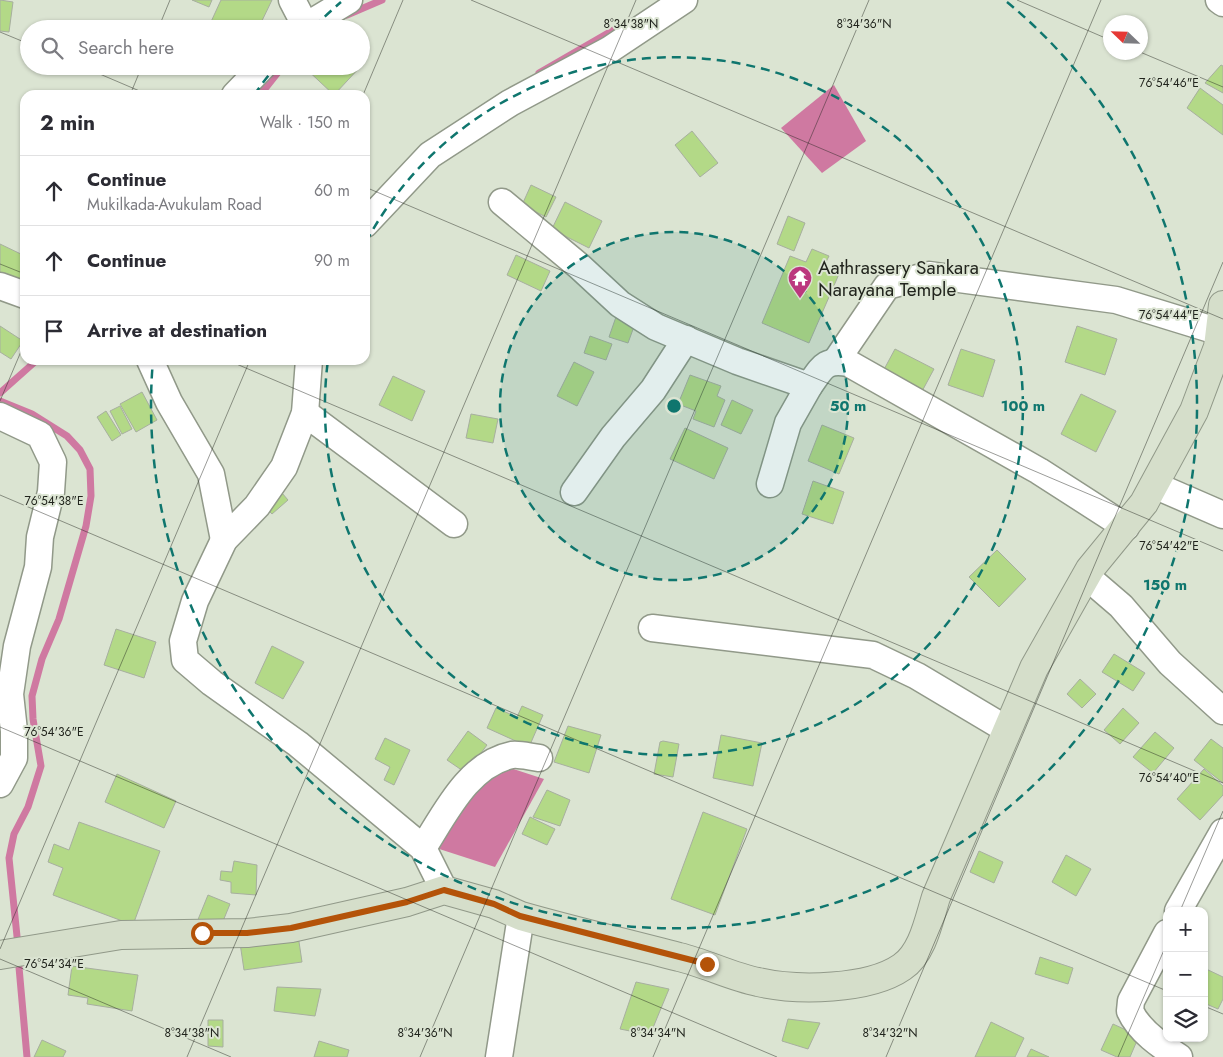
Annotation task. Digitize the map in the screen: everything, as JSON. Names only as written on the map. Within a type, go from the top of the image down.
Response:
[{"type":"main road","points":[[3,954],[121,936],[247,933],[291,928],[407,902],[444,890],[494,904],[520,916],[707,964],[757,982],[822,987],[868,982],[887,976],[904,966],[915,954],[927,927],[936,896],[1006,729],[1034,668],[1086,576],[1144,503],[1194,411],[1218,347],[1223,305]]},
{"type":"street","points":[[292,0],[300,20]]},
{"type":"street","points":[[315,20],[349,0]]},
{"type":"street","points":[[370,219],[430,155],[510,104],[609,50],[684,0]]},
{"type":"street","points":[[1219,0],[1223,2]]},
{"type":"street","points":[[240,90],[255,75]]},
{"type":"street","points":[[502,202],[579,266],[620,304],[656,327],[737,361],[809,386]]},
{"type":"street","points":[[836,361],[886,286],[929,275],[1116,300],[1220,332]]},
{"type":"street","points":[[0,286],[20,292]]},
{"type":"street","points":[[574,492],[613,436],[653,390],[686,339]]},
{"type":"street","points":[[770,484],[788,423],[809,386],[824,364],[836,361],[848,362],[1039,471],[1126,527]]},
{"type":"street","points":[[152,365],[168,402],[212,474],[224,540]]},
{"type":"street","points":[[309,365],[305,413],[284,467],[257,506],[224,540],[195,601],[183,641],[185,660],[212,683],[298,744],[423,848],[444,890]]},
{"type":"street","points":[[305,413],[454,524]]},
{"type":"street","points":[[0,416],[25,426],[40,435],[53,462],[51,492],[40,537],[38,567],[17,646],[10,694],[14,731],[14,758],[0,784]]},
{"type":"street","points":[[1154,485],[1223,515]]},
{"type":"street","points":[[1086,576],[1121,606],[1170,662],[1223,711]]},
{"type":"street","points":[[652,628],[872,655],[917,676],[1006,729]]},
{"type":"street","points":[[423,848],[475,774],[496,760],[514,755],[538,758]]},
{"type":"street","points":[[1180,907],[1223,832]]},
{"type":"street","points":[[498,1057],[520,916]]},
{"type":"street","points":[[1163,940],[1131,1001],[1130,1010],[1144,1030],[1164,1048],[1179,1057]]},
{"type":"shaded area","points":[[834,85],[866,141],[822,173],[781,128]]},
{"type":"shaded area","points":[[507,767],[544,779],[495,867],[430,846],[490,777]]},
{"type":"building","points":[[0,0],[13,2],[9,32],[0,31]]},
{"type":"building","points":[[192,0],[212,0],[209,7]]},
{"type":"building","points":[[221,0],[272,0],[262,20],[212,20]]},
{"type":"building","points":[[1221,65],[1223,66],[1223,93],[1205,83]]},
{"type":"building","points":[[313,75],[353,75],[339,90],[329,90]]},
{"type":"building","points":[[1200,88],[1223,105],[1223,135],[1187,108]]},
{"type":"building","points":[[692,131],[718,163],[700,177],[675,145]]},
{"type":"building","points":[[531,185],[556,197],[546,217],[522,205]]},
{"type":"building","points":[[565,202],[602,221],[589,248],[563,235],[559,242],[548,237]]},
{"type":"building","points":[[788,216],[805,223],[794,251],[777,244]]},
{"type":"building","points":[[0,244],[20,254],[20,287],[0,278]]},
{"type":"building","name":"Aathrassery Sankara Narayana Temple","points":[[812,249],[829,256],[823,268],[839,274],[809,343],[762,323],[790,256],[806,262]]},
{"type":"building","points":[[516,255],[550,271],[541,291],[507,275]]},
{"type":"building","points":[[617,314],[636,321],[628,343],[609,337]]},
{"type":"building","points":[[0,326],[20,339],[20,346],[11,359],[0,352]]},
{"type":"building","points":[[1077,326],[1117,339],[1105,375],[1065,362]]},
{"type":"building","points":[[590,336],[612,344],[606,360],[584,353]]},
{"type":"building","points":[[895,349],[934,369],[920,395],[881,375]]},
{"type":"building","points":[[961,349],[995,360],[983,397],[948,385]]},
{"type":"building","points":[[574,362],[594,372],[577,406],[557,396]]},
{"type":"building","points":[[690,375],[721,386],[717,396],[725,400],[714,427],[693,419],[696,411],[678,404]]},
{"type":"building","points":[[393,376],[425,391],[412,421],[379,405]]},
{"type":"building","points":[[142,392],[157,420],[136,432],[120,404]]},
{"type":"building","points":[[1081,394],[1116,411],[1096,452],[1061,434]]},
{"type":"building","points":[[732,400],[753,410],[741,434],[721,425]]},
{"type":"building","points":[[120,406],[132,429],[122,434],[110,411]]},
{"type":"building","points":[[106,411],[121,435],[112,441],[97,417]]},
{"type":"building","points":[[471,414],[498,419],[493,443],[466,438]]},
{"type":"building","points":[[822,425],[854,438],[839,474],[808,461]]},
{"type":"building","points":[[685,428],[728,448],[714,479],[670,459]]},
{"type":"building","points":[[813,481],[844,492],[833,524],[802,514]]},
{"type":"building","points":[[282,493],[288,500],[272,514],[266,508]]},
{"type":"building","points":[[997,550],[1026,579],[999,607],[969,577]]},
{"type":"building","points":[[116,629],[156,642],[144,678],[104,665]]},
{"type":"building","points":[[272,646],[304,662],[283,699],[255,683]]},
{"type":"building","points":[[1114,654],[1145,673],[1133,691],[1102,672]]},
{"type":"building","points":[[1080,679],[1096,694],[1082,708],[1067,694]]},
{"type":"building","points":[[522,706],[543,715],[529,747],[487,728],[496,708],[517,717]]},
{"type":"building","points":[[1123,708],[1139,723],[1120,744],[1104,730]]},
{"type":"building","points":[[568,726],[601,735],[589,773],[554,762]]},
{"type":"building","points":[[468,731],[487,745],[466,773],[447,760]]},
{"type":"building","points":[[1155,732],[1174,748],[1153,773],[1133,757]]},
{"type":"building","points":[[721,735],[762,743],[753,786],[713,778]]},
{"type":"building","points":[[385,738],[410,750],[394,785],[384,780],[390,767],[375,759]]},
{"type":"building","points":[[1211,739],[1223,748],[1223,783],[1194,760]]},
{"type":"building","points":[[660,742],[679,744],[673,777],[654,774]]},
{"type":"building","points":[[1204,769],[1223,786],[1223,795],[1200,820],[1177,799]]},
{"type":"building","points":[[117,774],[176,801],[164,828],[105,802]]},
{"type":"building","points":[[547,790],[570,800],[560,826],[533,817]]},
{"type":"building","points":[[703,812],[747,829],[715,915],[671,899]]},
{"type":"building","points":[[530,817],[555,829],[547,845],[522,834]]},
{"type":"building","points":[[79,822],[160,851],[133,925],[53,895],[63,868],[48,862],[54,844],[69,850]]},
{"type":"building","points":[[979,851],[1003,862],[994,883],[970,872]]},
{"type":"building","points":[[1066,855],[1091,869],[1076,896],[1052,882]]},
{"type":"building","points":[[234,861],[257,865],[256,895],[231,893],[231,882],[220,880],[221,871],[232,872]]},
{"type":"building","points":[[208,895],[230,904],[219,931],[197,922]]},
{"type":"building","points":[[298,935],[302,962],[244,970],[240,943]]},
{"type":"building","points":[[1040,957],[1073,968],[1068,984],[1035,974]]},
{"type":"building","points":[[72,966],[138,975],[132,1011],[87,1004],[88,998],[68,995]]},
{"type":"building","points":[[1208,970],[1223,977],[1223,999],[1218,1009],[1208,1005]]},
{"type":"building","points":[[636,982],[669,989],[650,1035],[620,1029]]},
{"type":"building","points":[[277,987],[321,989],[315,1016],[274,1011]]},
{"type":"building","points":[[788,1019],[820,1023],[808,1049],[782,1041]]},
{"type":"building","points":[[208,1020],[223,1020],[223,1047],[208,1046]]},
{"type":"building","points":[[991,1022],[1024,1038],[1015,1057],[975,1057]]},
{"type":"building","points":[[1113,1024],[1139,1036],[1130,1057],[1117,1057],[1101,1050]]},
{"type":"building","points":[[42,1040],[66,1051],[63,1057],[34,1057]]},
{"type":"building","points":[[319,1041],[349,1050],[347,1057],[314,1057]]},
{"type":"building","points":[[1031,1049],[1049,1057],[1027,1057]]},
{"type":"waterway","points":[[347,15],[382,0]]},
{"type":"waterway","points":[[539,73],[629,21]]},
{"type":"waterway","points":[[264,90],[276,75]]},
{"type":"waterway","points":[[0,393],[31,365]]},
{"type":"waterway","points":[[0,401],[32,414],[67,436],[80,450],[90,469],[91,496],[86,526],[59,619],[42,659],[32,696],[33,719],[41,766],[28,807],[14,834],[9,858],[18,946]]},
{"type":"waterway","points":[[18,956],[27,1057]]},
{"type":"place","name":"Aathrassery Sankara Narayana Temple","points":[[800,299]]},
{"type":"route","points":[[202,933],[247,933],[291,928],[407,902],[444,890],[494,904],[520,916],[569,930],[707,964]]}]
